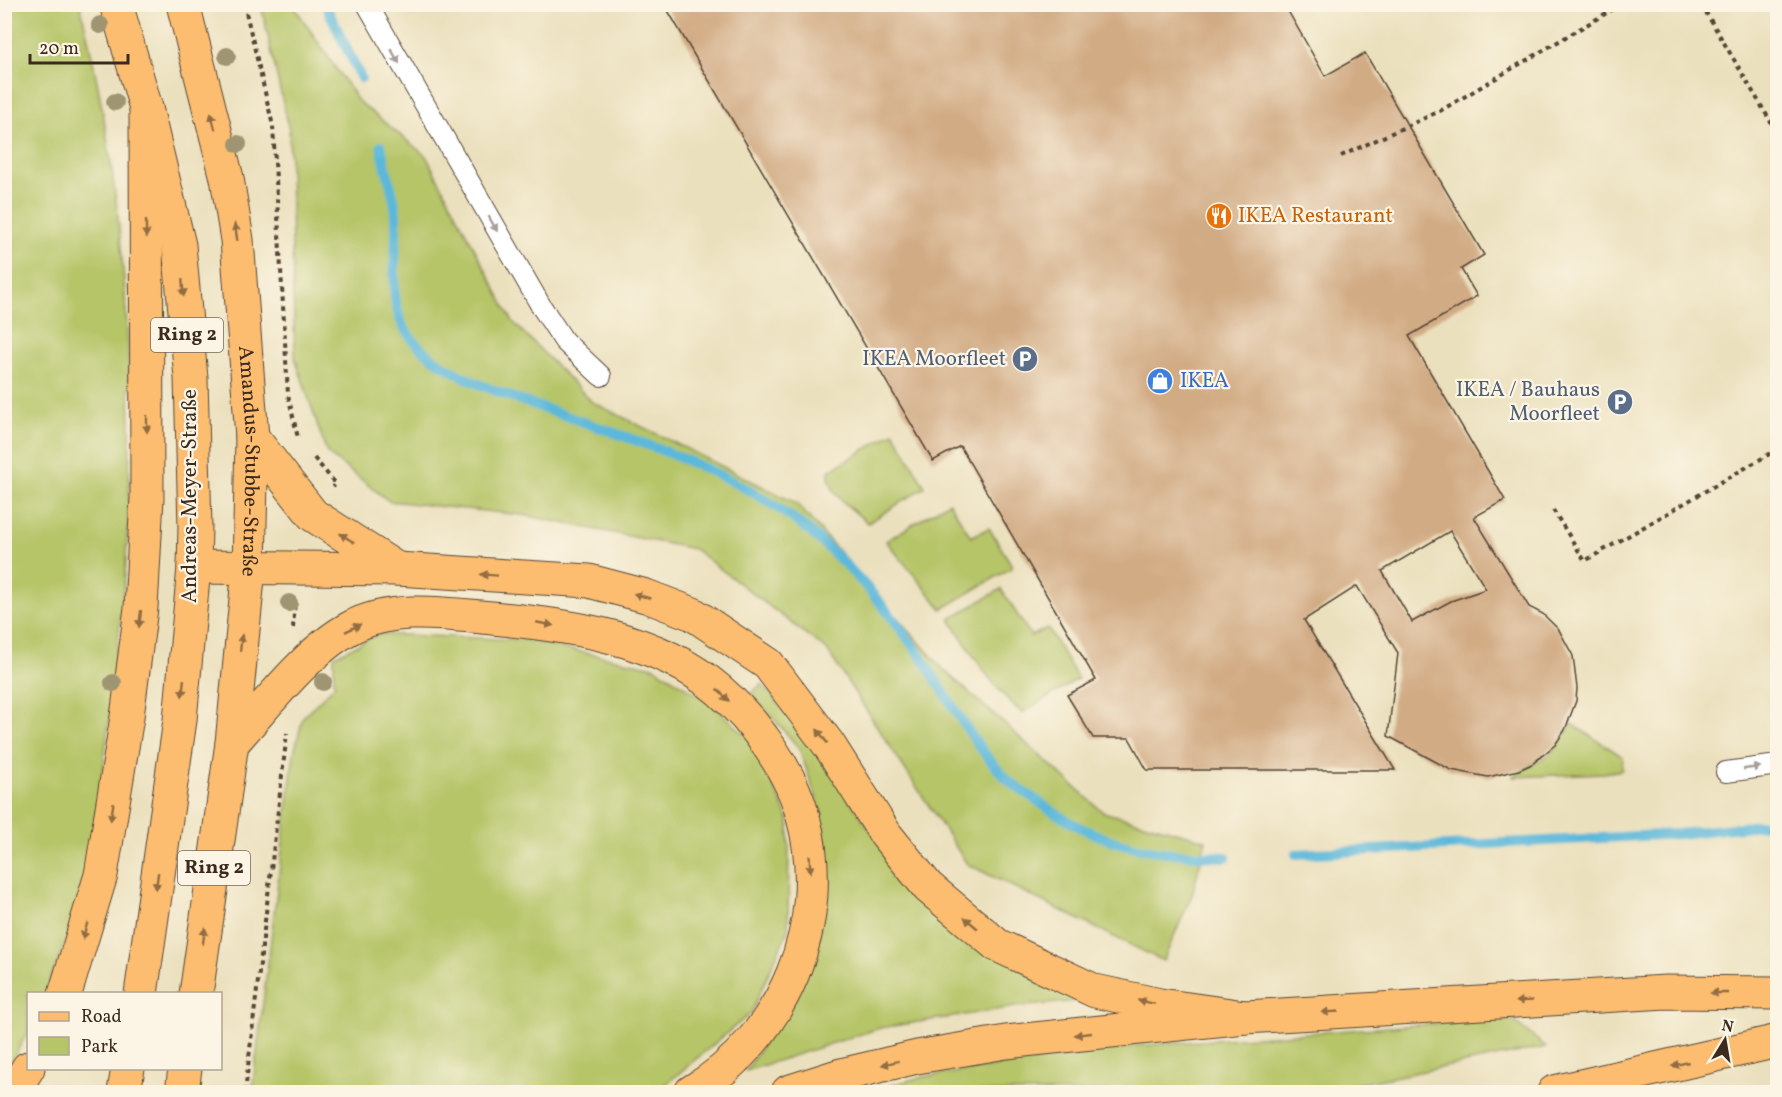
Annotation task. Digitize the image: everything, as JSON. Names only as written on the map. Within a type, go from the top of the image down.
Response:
[{"type":"main road","name":"Andreas-Meyer-Straße","points":[[116,4],[146,108],[179,245],[191,378],[194,567],[180,720],[141,992]]},
{"type":"main road","name":"Amandus-Stubbe-Straße","points":[[183,4],[227,178],[237,240],[252,437],[249,568],[232,742],[196,992]]},
{"type":"main road","points":[[65,992],[101,875],[127,717],[141,608],[147,498],[146,108]]},
{"type":"main road","points":[[252,437],[313,515],[397,569]]},
{"type":"main road","points":[[194,567],[397,569],[589,581],[646,596],[693,614],[768,664],[829,745],[886,835],[928,887],[997,945],[1095,991],[1160,1005],[1245,1017]]},
{"type":"main road","points":[[232,742],[306,662],[350,628],[387,615],[432,613],[533,622],[620,638],[676,662],[719,690],[760,735],[785,775],[803,816],[809,854],[811,899],[803,948],[783,998],[751,1044],[706,1083],[691,1092]]},
{"type":"main road","points":[[788,1092],[841,1075],[917,1057],[995,1044],[1245,1017],[1666,992],[1778,993]]},
{"type":"main road","points":[[1554,1092],[1778,1041]]},
{"type":"main road","points":[[13,1092],[27,1070]]},
{"type":"main road","points":[[124,1092],[128,1070]]},
{"type":"main road","points":[[182,1092],[185,1070]]},
{"type":"lane","points":[[366,4],[541,306],[564,341],[601,376]]},
{"type":"lane","points":[[1726,772],[1778,765]]},
{"type":"path","points":[[1341,156],[1440,111],[1622,4]]},
{"type":"path","points":[[1701,4],[1778,134]]},
{"type":"path","points":[[1553,510],[1585,561],[1778,449]]},
{"type":"green space","points":[[5,5],[80,5],[108,142],[124,280],[130,420],[126,560],[104,758],[83,883],[65,943],[45,992],[27,992],[27,1034],[5,1072]]},
{"type":"green space","points":[[261,5],[293,5],[358,101],[426,156],[513,322],[592,402],[796,503],[943,669],[1103,812],[1206,840],[1192,895],[1163,961],[967,864],[827,650],[694,549],[523,515],[389,501],[327,453],[295,358],[289,130]]},
{"type":"green space","points":[[894,432],[925,487],[868,523],[836,494],[829,471]]},
{"type":"green space","points":[[949,502],[971,537],[989,528],[1013,567],[942,609],[886,541]]},
{"type":"green space","points":[[1001,589],[1031,636],[1048,628],[1078,679],[1022,713],[992,681],[950,619]]},
{"type":"green space","points":[[379,634],[525,640],[654,667],[711,703],[753,742],[789,820],[788,930],[751,1013],[660,1089],[653,1092],[252,1092],[294,753],[303,717],[334,686],[334,656]]},
{"type":"green space","points":[[762,684],[816,749],[876,839],[1079,1001],[1015,1007],[880,1028],[746,1071],[767,1037],[819,932],[828,871],[822,815],[799,748],[751,693]]},
{"type":"green space","points":[[1572,724],[1623,757],[1622,770],[1604,773],[1512,777],[1547,756],[1557,747]]},
{"type":"green space","points":[[1510,1018],[1546,1047],[1317,1092],[868,1092],[917,1078],[1134,1046]]},
{"type":"building","name":"IKEA Moorfleet","points":[[664,4],[1284,4],[1325,76],[1365,53],[1484,255],[1461,269],[1477,296],[1409,336],[1505,500],[1474,517],[1529,607],[1543,614],[1559,630],[1573,656],[1577,688],[1576,701],[1565,730],[1555,745],[1532,764],[1519,770],[1488,777],[1451,770],[1388,736],[1398,653],[1357,586],[1304,620],[1395,770],[1147,770],[1129,738],[1093,738],[1067,695],[1096,680],[960,446],[933,461]],"holes":[[[1450,531],[1486,589],[1451,601],[1412,622],[1382,571]]]},
{"type":"waterway","points":[[325,4],[361,78]]},
{"type":"waterway","points":[[381,146],[395,205],[394,289],[396,306],[408,334],[423,350],[441,364],[484,386],[675,455],[725,477],[772,504],[814,535],[870,591],[919,654],[959,717],[992,763],[1013,784],[1062,817],[1105,838],[1150,850],[1226,857]]},
{"type":"waterway","points":[[1296,854],[1678,834],[1778,823]]},
{"type":"place","name":"IKEA Restaurant","points":[[1219,216]]},
{"type":"place","name":"IKEA Moorfleet","points":[[1025,359]]},
{"type":"place","name":"IKEA","points":[[1160,381]]},
{"type":"place","name":"IKEA / Bauhaus Moorfleet","points":[[1620,402]]}]
